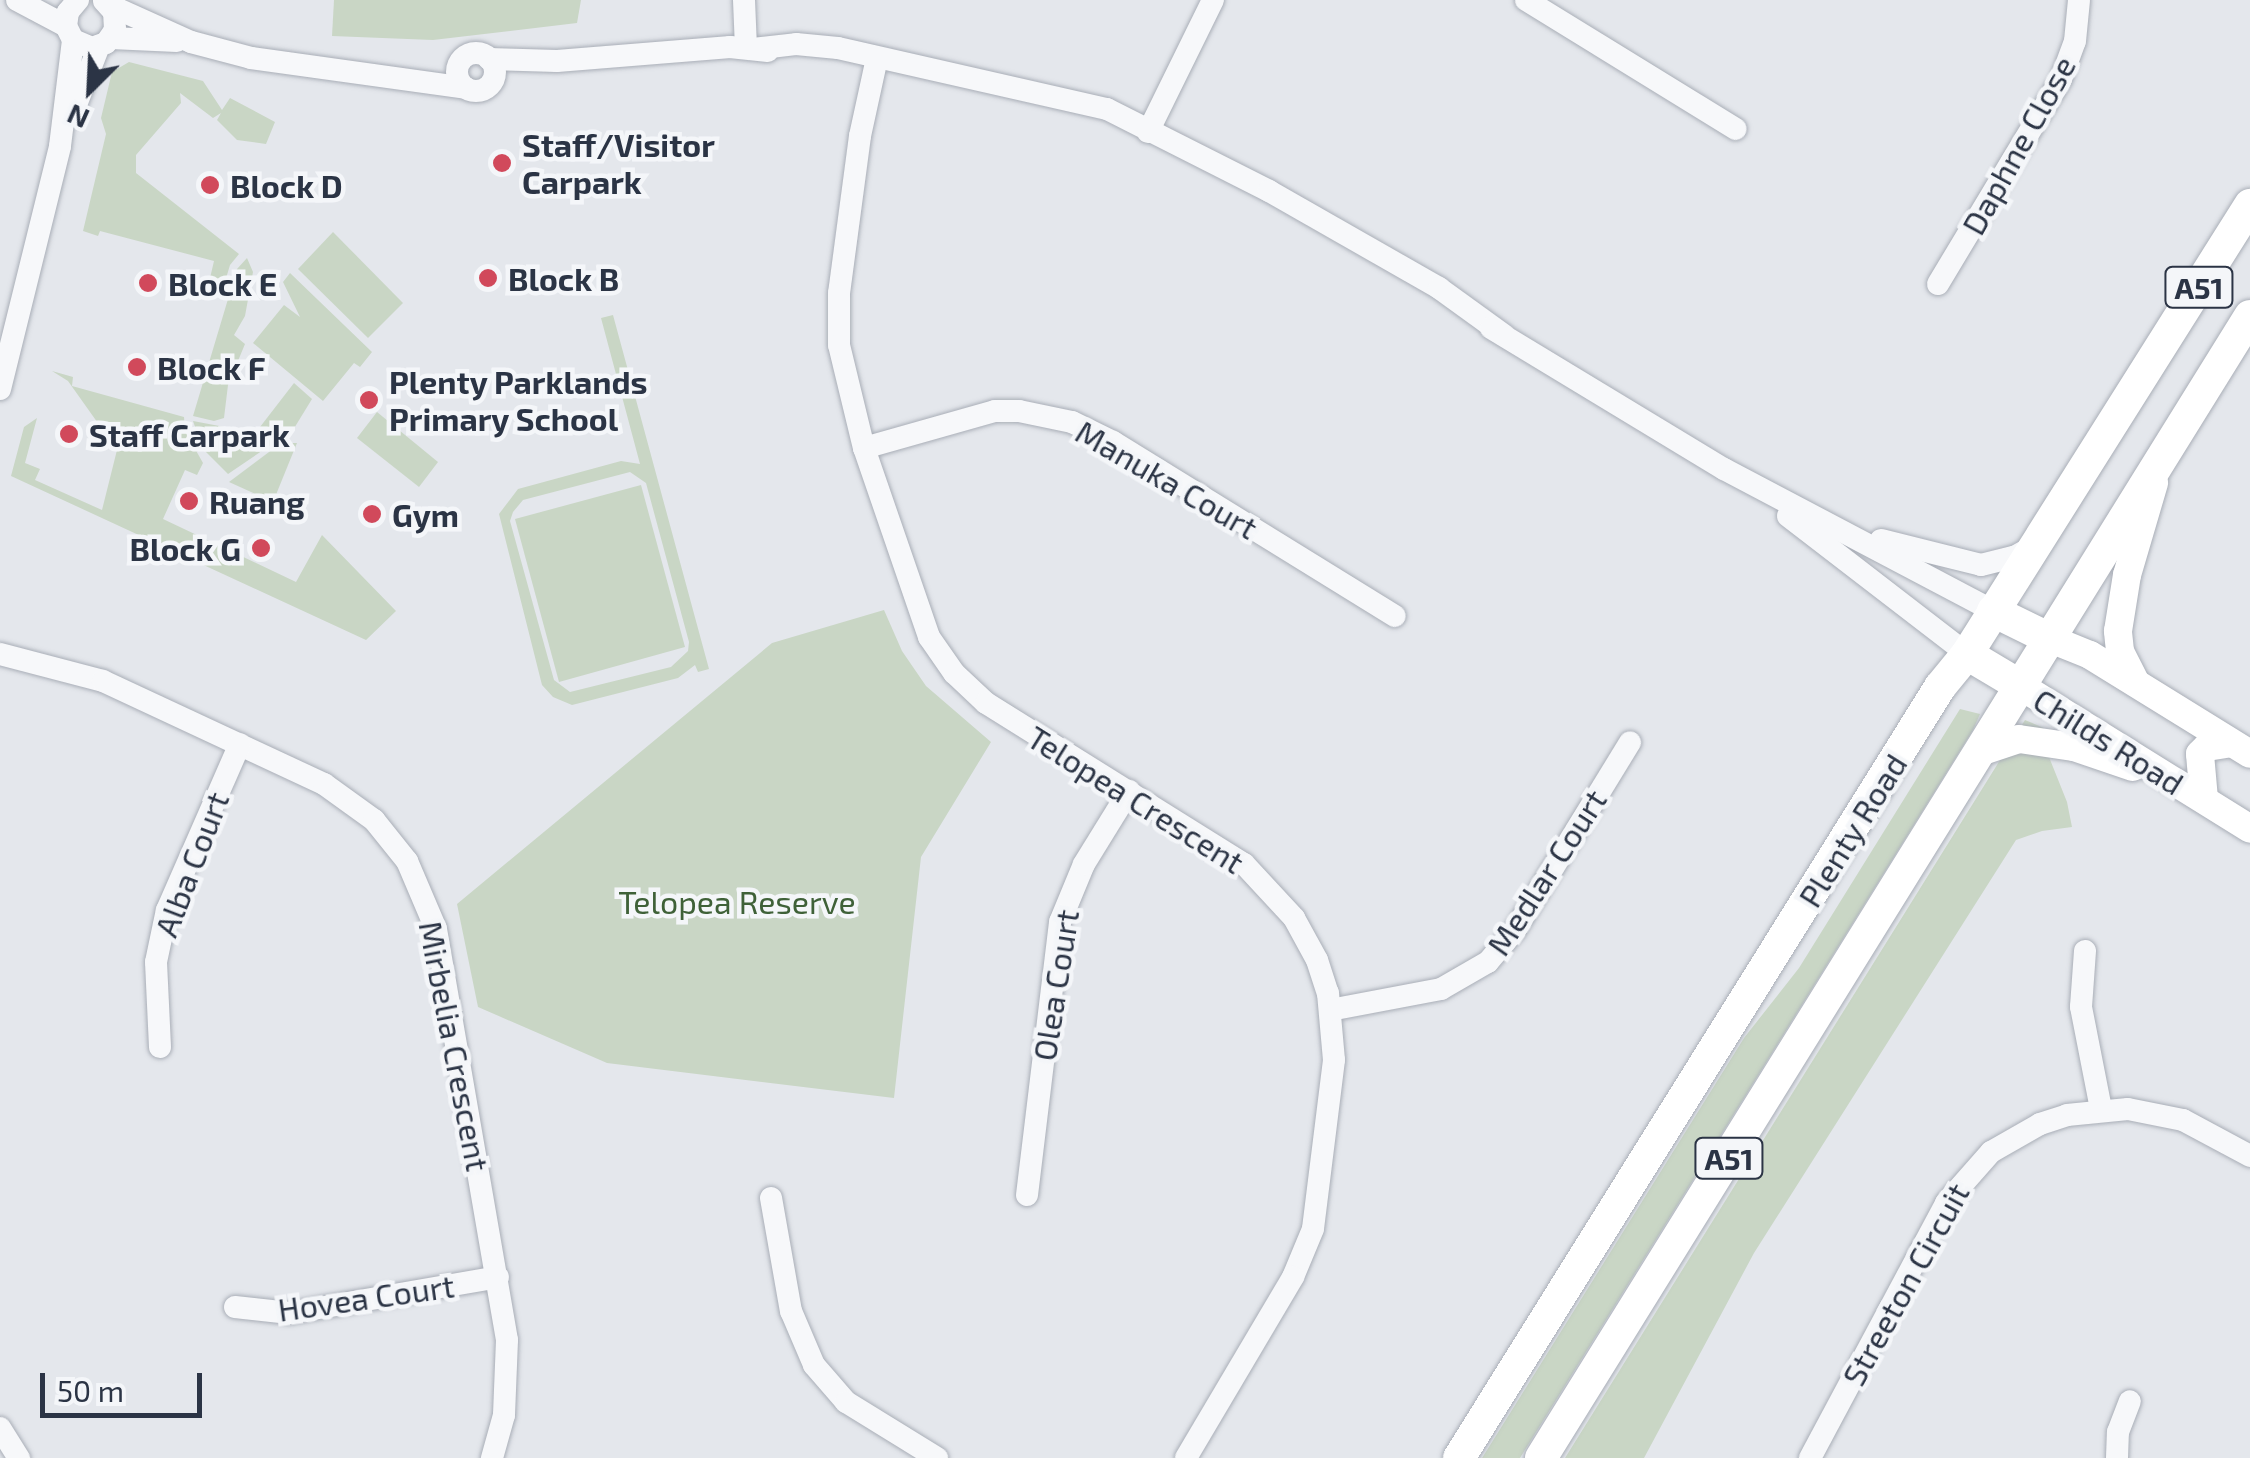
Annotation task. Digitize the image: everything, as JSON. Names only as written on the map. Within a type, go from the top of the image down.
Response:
[{"type":"highway","name":"Plenty Road","points":[[1460,1458],[1940,687],[1967,654],[2250,205]]},
{"type":"highway","name":"A51","points":[[1541,1458],[2250,316]]},
{"type":"highway","name":"Childs Road","points":[[1993,612],[2048,638]]},
{"type":"highway","name":"Childs Road","points":[[1967,654],[2019,686]]},
{"type":"main road","points":[[2136,683],[2120,652],[2118,631],[2127,575],[2162,453]]},
{"type":"main road","name":"Childs Road","points":[[2048,638],[2090,654],[2240,748]]},
{"type":"main road","name":"Childs Road","points":[[2019,686],[2250,829]]},
{"type":"main road","points":[[1980,752],[2000,742],[2042,742],[2074,748],[2172,780]]},
{"type":"main road","points":[[2204,800],[2200,754],[2208,747],[2240,748]]},
{"type":"street","points":[[17,0],[68,14],[85,47],[105,42],[190,42]]},
{"type":"street","points":[[734,0],[743,48]]},
{"type":"street","points":[[743,48],[744,0]]},
{"type":"street","points":[[1150,133],[1213,0]]},
{"type":"street","points":[[1526,0],[1736,129]]},
{"type":"street","name":"Daphne Close","points":[[1938,284],[2061,79],[2075,41],[2079,0]]},
{"type":"street","points":[[106,2],[190,42],[305,68],[478,87],[556,61]]},
{"type":"street","points":[[0,389],[10,309],[60,146],[116,21],[106,2]]},
{"type":"street","points":[[60,146],[68,14]]},
{"type":"street","points":[[407,77],[475,54],[489,59],[556,61],[743,48],[829,60],[867,57],[1042,94],[1103,122],[1150,133],[1270,191],[1439,288],[1504,335],[1724,468],[1993,612]]},
{"type":"street","name":"Telopea Crescent","points":[[867,57],[837,320],[842,369],[909,588],[940,655],[986,703],[1221,848],[1271,890],[1312,949],[1325,980],[1330,1010],[1332,1092],[1317,1207],[1307,1246],[1186,1458]]},
{"type":"street","points":[[478,87],[495,70],[489,59]]},
{"type":"street","points":[[462,60],[457,72],[478,87]]},
{"type":"street","name":"Manuka Court","points":[[864,448],[994,412],[1019,410],[1072,422],[1112,442],[1394,616]]},
{"type":"street","points":[[1724,468],[1967,654]]},
{"type":"street","points":[[1848,532],[1981,565],[2014,557],[2034,546]]},
{"type":"street","name":"Mirbelia Crescent","points":[[0,654],[88,675],[324,784],[359,807],[390,838],[419,883],[442,960],[498,1277],[508,1366],[504,1415],[492,1458]]},
{"type":"street","name":"Medlar Court","points":[[1330,1010],[1441,989],[1488,962],[1515,930],[1630,742]]},
{"type":"street","name":"Alba Court","points":[[160,1047],[156,962],[167,910],[240,744]]},
{"type":"street","name":"Olea Court","points":[[1027,1195],[1060,922],[1084,864],[1129,791]]},
{"type":"street","points":[[2085,951],[2082,1007],[2101,1109]]},
{"type":"street","name":"Streeton Circuit","points":[[1810,1458],[1958,1184],[2016,1135],[2067,1115],[2101,1109],[2152,1111],[2183,1120],[2250,1156]]},
{"type":"street","points":[[771,1198],[791,1312],[814,1365],[846,1402],[936,1458]]},
{"type":"street","name":"Hovea Court","points":[[235,1307],[290,1312],[498,1277]]},
{"type":"street","points":[[2116,1458],[2118,1432],[2130,1401]]},
{"type":"street","points":[[0,1428],[19,1458]]},
{"type":"street","points":[[0,1449],[9,1458]]},
{"type":"green space","points":[[334,0],[581,0],[577,23],[433,40],[332,36]]},
{"type":"green space","points":[[129,62],[203,81],[222,110],[230,98],[275,122],[266,144],[237,140],[217,120],[221,113],[213,118],[180,93],[181,103],[136,155],[136,173],[239,254],[230,265],[221,295],[207,291],[214,261],[100,231],[98,236],[83,231],[106,134],[101,118],[112,72]]},
{"type":"green space","points":[[333,232],[403,303],[368,338],[298,269]]},
{"type":"green space","points":[[247,258],[253,272],[245,316],[234,335],[245,344],[228,385],[224,418],[214,421],[193,416],[237,269]]},
{"type":"green space","points":[[290,273],[372,352],[360,367],[354,363],[323,401],[253,343],[284,305],[300,317],[283,282]]},
{"type":"green space","points":[[613,315],[709,669],[698,672],[695,665],[678,678],[572,705],[553,697],[542,685],[499,514],[518,489],[621,461],[640,464],[601,318]],"holes":[[[630,472],[646,483],[689,642],[688,651],[671,667],[570,692],[554,680],[510,521],[513,512],[523,500]]]},
{"type":"green space","points":[[52,371],[73,377],[72,386],[184,417],[185,431],[203,463],[197,475],[185,470],[163,519],[296,582],[322,535],[396,611],[366,640],[11,476],[24,427],[37,418],[25,463],[40,469],[35,480],[102,510],[117,450],[68,381]]},
{"type":"green space","points":[[294,383],[312,399],[293,430],[285,435],[263,430],[260,427]]},
{"type":"green space","points":[[377,412],[438,462],[419,487],[357,438]]},
{"type":"green space","points":[[193,421],[235,429],[246,440],[263,435],[275,442],[228,474],[203,449]]},
{"type":"green space","points":[[281,443],[297,443],[273,502],[229,482]]},
{"type":"green space","points":[[641,485],[685,647],[559,682],[515,519]]},
{"type":"green space","name":"Telopea Reserve","points":[[884,610],[902,651],[926,686],[991,742],[921,857],[894,1098],[607,1063],[478,1007],[457,904],[772,643]]},
{"type":"green space","points":[[1960,709],[1980,714],[1973,730],[1520,1458],[1482,1458],[1744,1038],[1799,968]]},
{"type":"green space","points":[[2025,720],[2044,728],[2043,742],[2067,802],[2072,827],[2016,840],[1754,1253],[1644,1458],[1565,1458]]},
{"type":"place","name":"Staff/Visitor Carpark","points":[[502,163]]},
{"type":"place","name":"Block D","points":[[210,185]]},
{"type":"place","name":"Block B","points":[[488,278]]},
{"type":"place","name":"Block E","points":[[148,283]]},
{"type":"place","name":"Block F","points":[[137,367]]},
{"type":"place","name":"Plenty Parklands Primary School","points":[[369,400]]},
{"type":"place","name":"Staff Carpark","points":[[69,434]]},
{"type":"place","name":"Ruang","points":[[189,501]]},
{"type":"place","name":"Gym","points":[[372,514]]},
{"type":"place","name":"Block G","points":[[261,548]]}]
